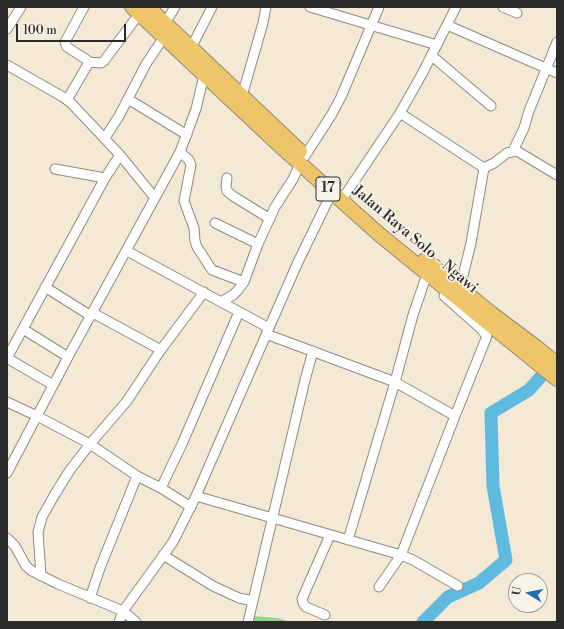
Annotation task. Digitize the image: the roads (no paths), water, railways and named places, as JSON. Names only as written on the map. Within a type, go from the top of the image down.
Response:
[{"type":"highway","name":"Jalan Raya Solo - Ngawi","points":[[139,9],[165,23],[242,96],[302,160]]},
{"type":"highway","name":"Jalan Raya Solo - Ngawi","points":[[139,9],[164,37],[204,75],[339,192],[492,314],[538,356],[557,379]]},
{"type":"highway","name":"Jalan Raya Solo - Ngawi","points":[[339,192],[380,235],[426,276],[538,356],[557,364]]},
{"type":"street","points":[[7,29],[21,7]]},
{"type":"street","points":[[84,7],[65,42],[67,47],[88,62],[101,63],[104,61],[139,9]]},
{"type":"street","points":[[165,23],[175,7]]},
{"type":"street","points":[[191,48],[212,7]]},
{"type":"street","points":[[242,96],[263,23],[266,7]]},
{"type":"street","points":[[310,7],[437,45]]},
{"type":"street","points":[[221,302],[238,290],[244,282],[258,244],[275,207],[341,97],[359,56],[370,25],[379,7]]},
{"type":"street","points":[[119,622],[124,611],[178,533],[191,507],[301,256],[339,192],[400,113],[432,56],[456,7]]},
{"type":"street","points":[[503,7],[517,13]]},
{"type":"street","points":[[447,25],[557,73]]},
{"type":"street","points":[[105,138],[119,116],[143,69],[164,37]]},
{"type":"street","points":[[513,151],[524,128],[529,111],[557,42]]},
{"type":"street","points":[[432,56],[491,106]]},
{"type":"street","points":[[66,100],[88,62]]},
{"type":"street","points":[[7,65],[66,100],[105,138],[155,198]]},
{"type":"street","points":[[7,473],[68,357],[180,152],[196,109],[204,75]]},
{"type":"street","points":[[128,98],[187,135]]},
{"type":"street","points":[[400,113],[484,168]]},
{"type":"street","points":[[484,168],[494,164],[507,153],[513,151],[522,153],[557,175]]},
{"type":"street","points":[[180,152],[189,160],[191,165],[184,200],[194,228],[197,247],[212,270],[244,282]]},
{"type":"street","points":[[53,385],[7,358],[105,178],[120,155]]},
{"type":"street","points":[[460,288],[472,236],[484,168]]},
{"type":"street","points":[[54,169],[105,178]]},
{"type":"street","points":[[227,178],[227,191],[270,219]]},
{"type":"street","points":[[215,223],[258,244]]},
{"type":"street","points":[[127,251],[204,292],[268,331],[313,351],[395,382],[455,416]]},
{"type":"street","points":[[348,540],[395,382],[413,315],[426,276],[487,335],[400,555],[379,587]]},
{"type":"street","points":[[46,287],[92,314],[161,350]]},
{"type":"street","points":[[41,576],[38,532],[42,517],[70,470],[90,444],[128,402],[161,350],[204,292]]},
{"type":"street","points":[[161,488],[182,444],[239,312]]},
{"type":"street","points":[[23,329],[68,357]]},
{"type":"street","points":[[248,622],[313,351]]},
{"type":"street","points":[[7,402],[90,444],[137,476],[161,488],[191,507]]},
{"type":"street","points":[[90,598],[100,568],[137,476]]},
{"type":"street","points":[[196,496],[400,555],[427,568],[458,586]]},
{"type":"street","points":[[325,615],[306,607],[302,599],[330,535]]},
{"type":"street","points":[[7,538],[15,546],[26,566],[41,576],[90,598],[124,611],[136,622]]},
{"type":"street","points":[[164,555],[213,586],[239,598],[253,600]]},
{"type":"waterway","points":[[423,622],[448,597],[479,583],[506,560],[493,486],[491,413],[529,390],[553,363]]}]
